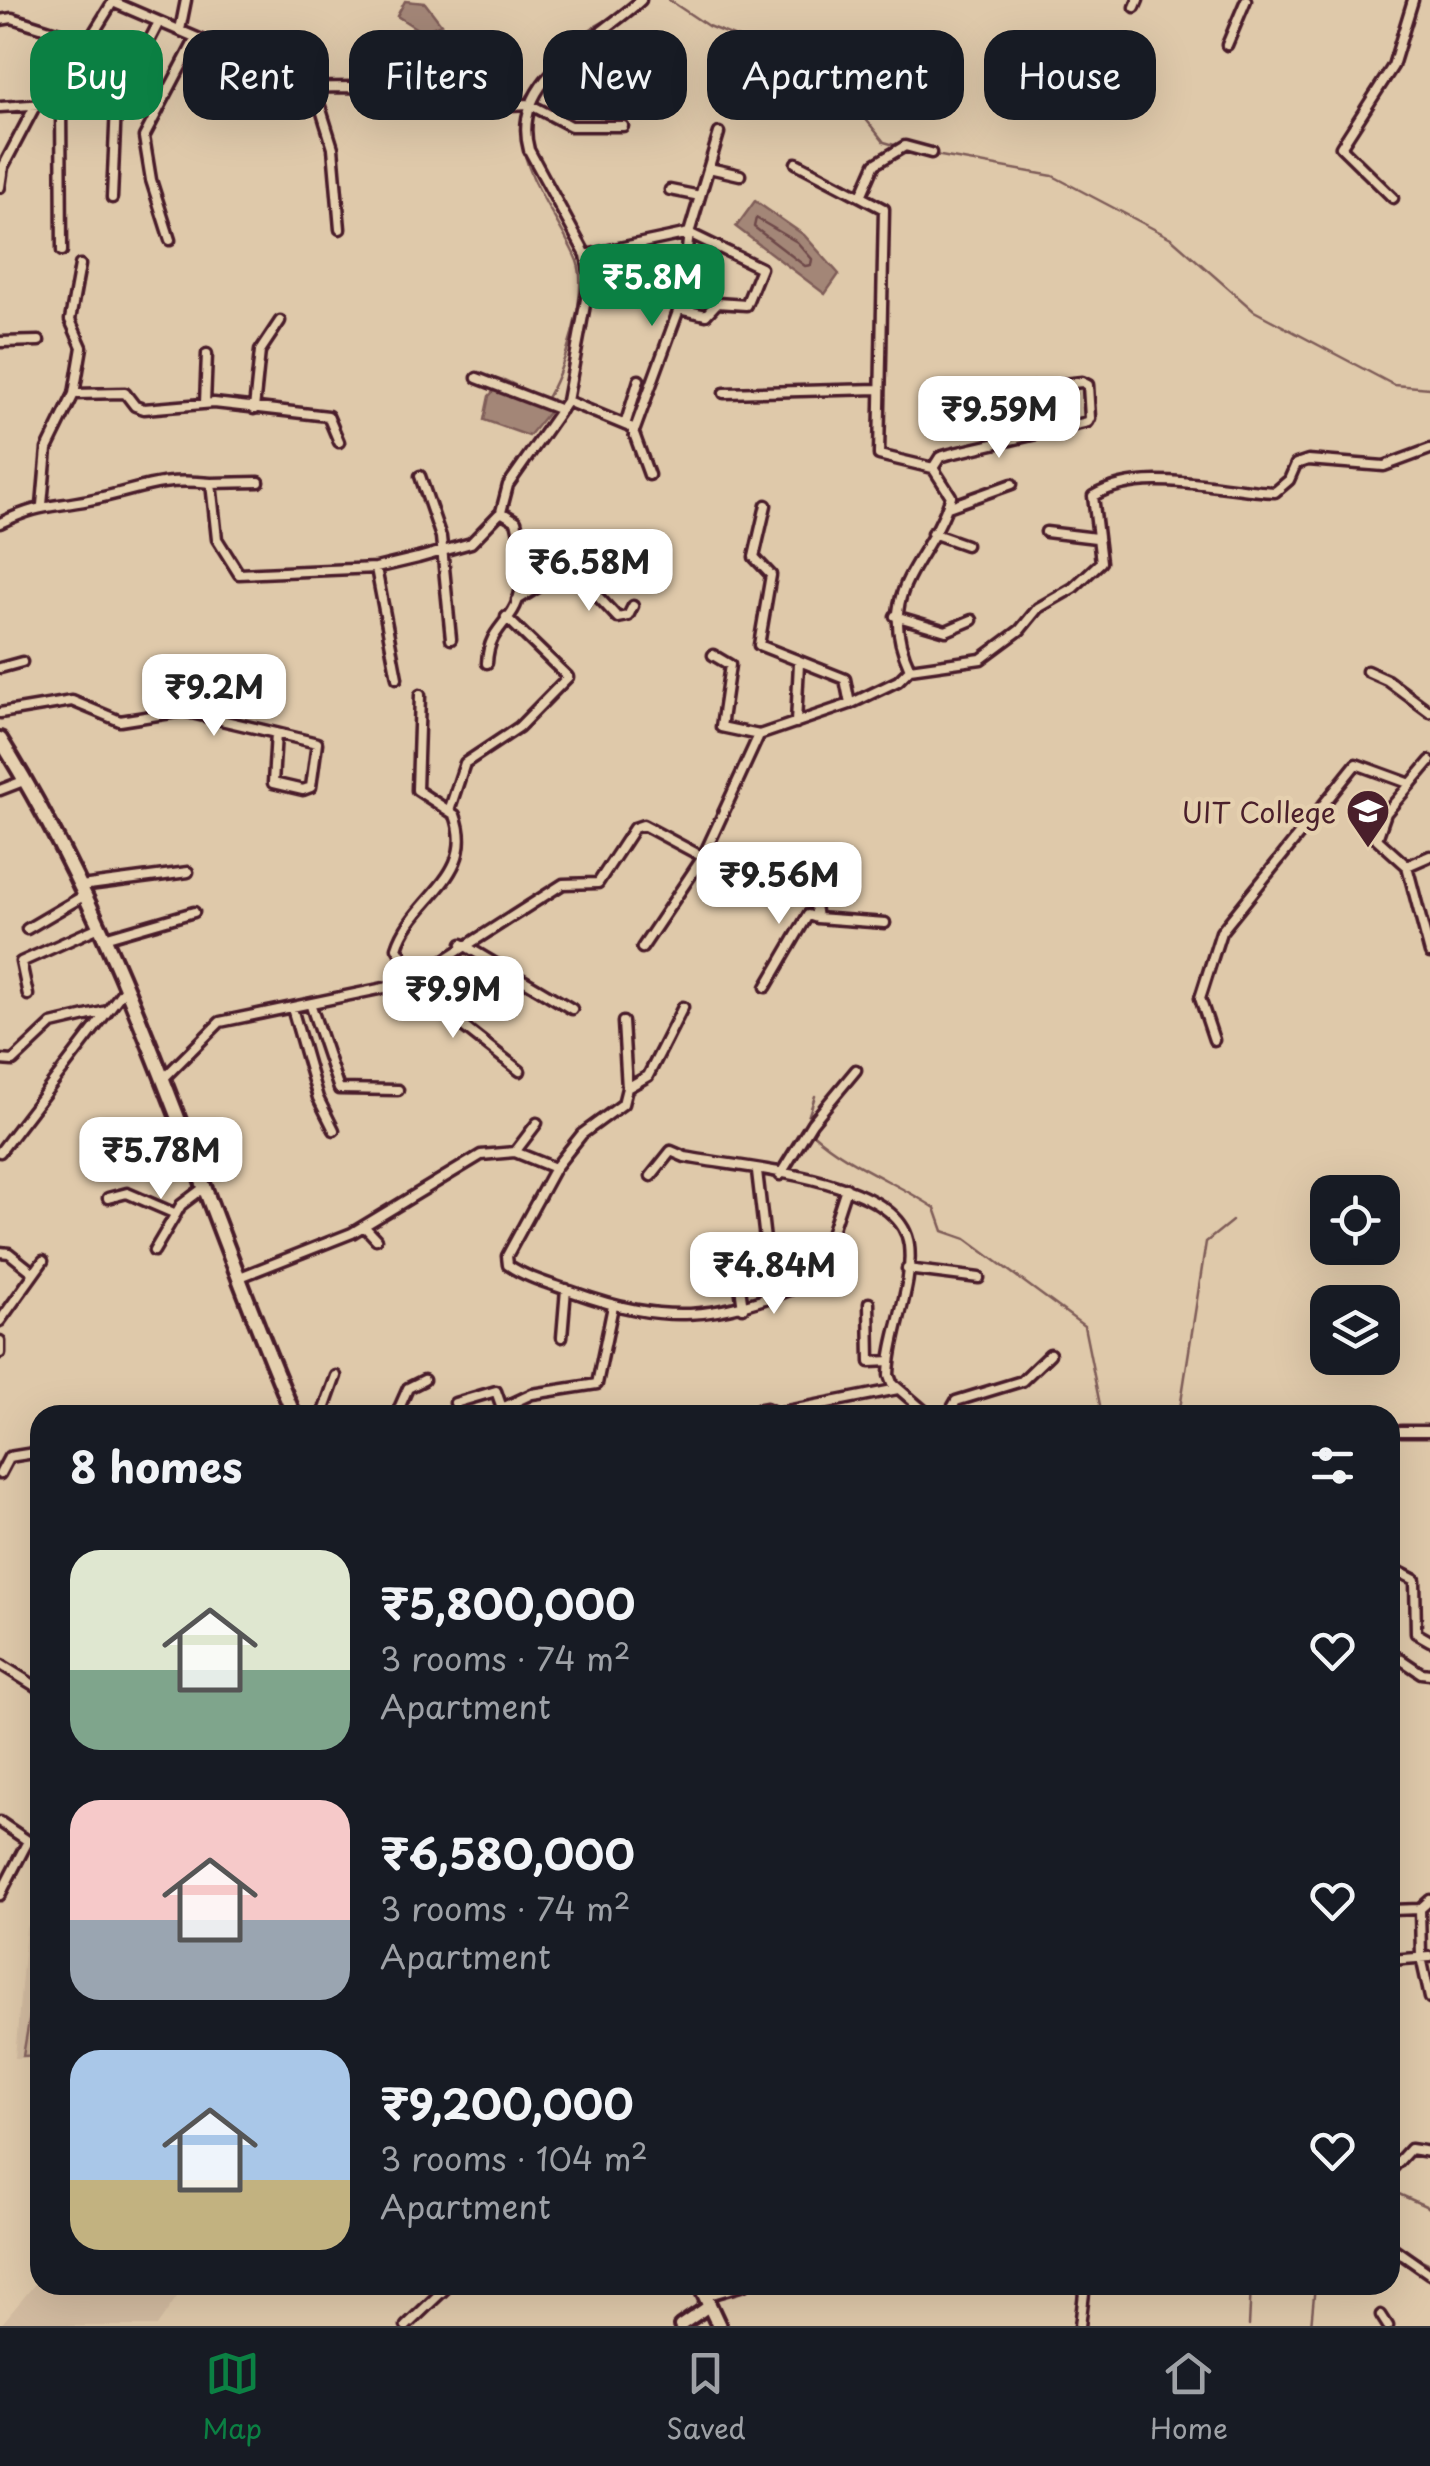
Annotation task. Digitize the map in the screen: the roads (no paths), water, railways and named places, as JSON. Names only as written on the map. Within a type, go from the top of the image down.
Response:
[{"type":"main road","points":[[0,738],[83,890],[126,986],[289,1405]]},
{"type":"main road","points":[[705,2296],[719,2326]]},
{"type":"street","points":[[180,30],[186,0]]},
{"type":"street","points":[[211,482],[217,539],[239,574],[376,568],[471,543],[501,512],[508,484],[566,401],[590,278],[586,255],[529,150],[525,134],[530,104],[578,47],[623,18],[641,0]]},
{"type":"street","points":[[1227,45],[1246,0]]},
{"type":"street","points":[[1393,198],[1341,147],[1392,66],[1412,0]]},
{"type":"street","points":[[95,30],[113,1],[183,32]]},
{"type":"street","points":[[0,20],[12,18],[50,30]]},
{"type":"street","points":[[112,198],[116,105],[158,22]]},
{"type":"street","points":[[170,240],[150,180],[144,137],[183,63]]},
{"type":"street","points":[[329,89],[356,88],[410,109],[530,104],[570,126],[623,126]]},
{"type":"street","points":[[0,106],[30,108]]},
{"type":"street","points":[[0,187],[4,167],[30,116]]},
{"type":"street","points":[[61,120],[62,251]]},
{"type":"street","points":[[324,120],[333,148],[340,230]]},
{"type":"street","points":[[682,290],[689,233],[720,133]]},
{"type":"street","points":[[861,196],[875,164],[905,146],[932,153]]},
{"type":"street","points":[[796,163],[878,204],[884,215],[878,455],[933,468],[952,496],[895,616],[894,629],[910,669]]},
{"type":"street","points":[[709,168],[740,176]]},
{"type":"street","points":[[670,190],[700,196]]},
{"type":"street","points":[[566,401],[637,427],[679,309],[706,315],[717,303],[746,305],[762,268],[689,233],[586,255]]},
{"type":"street","points":[[42,505],[47,449],[74,394],[82,347],[70,320],[80,265]]},
{"type":"street","points":[[254,410],[260,351],[280,322]]},
{"type":"street","points":[[0,342],[39,341]]},
{"type":"street","points":[[204,403],[207,354]]},
{"type":"street","points":[[477,378],[560,410]]},
{"type":"street","points":[[639,380],[628,426],[649,474]]},
{"type":"street","points":[[933,468],[940,457],[950,454],[1088,422],[1088,386],[1082,382],[1029,388]]},
{"type":"street","points":[[724,393],[878,389]]},
{"type":"street","points":[[74,394],[125,393],[135,406],[144,408],[204,403],[328,416],[339,442]]},
{"type":"street","points":[[713,654],[730,666],[721,727],[759,735],[850,704],[898,681],[910,669],[981,660],[1020,630],[1038,608],[1073,588],[1101,562],[1093,496],[1108,487],[1180,480],[1225,490],[1275,492],[1289,480],[1296,464],[1308,460],[1384,466],[1430,449]]},
{"type":"street","points":[[420,476],[442,537],[440,552],[452,640]]},
{"type":"street","points":[[0,523],[30,506],[89,500],[168,478],[258,482]]},
{"type":"street","points":[[948,507],[1012,484]]},
{"type":"street","points":[[766,505],[754,557],[771,574],[758,645],[845,679],[850,704]]},
{"type":"street","points":[[501,512],[516,521],[521,540],[518,600]]},
{"type":"street","points":[[1046,532],[1096,538]]},
{"type":"street","points":[[932,534],[966,545]]},
{"type":"street","points":[[487,664],[488,644],[518,600],[559,574],[578,536]]},
{"type":"street","points":[[376,568],[396,678]]},
{"type":"street","points":[[559,574],[580,574],[618,618],[628,616],[633,606]]},
{"type":"street","points":[[895,616],[946,631],[972,620]]},
{"type":"street","points":[[449,811],[465,763],[519,726],[568,677],[506,618]]},
{"type":"street","points":[[0,668],[22,662]]},
{"type":"street","points":[[796,722],[799,663]]},
{"type":"street","points":[[1367,671],[1387,680],[1430,712]]},
{"type":"street","points":[[420,694],[417,790],[449,811],[460,835],[455,868],[401,934],[397,948],[412,980],[520,1071]]},
{"type":"street","points":[[0,712],[72,701],[120,721],[184,711],[316,743],[311,787],[303,790],[273,784]]},
{"type":"street","points":[[270,798],[276,733]]},
{"type":"street","points":[[642,948],[703,857],[759,735]]},
{"type":"street","points":[[1430,762],[1386,813],[1377,838],[1408,866],[1430,953]]},
{"type":"street","points":[[1214,1040],[1200,998],[1221,932],[1356,764],[1411,784]]},
{"type":"street","points":[[0,790],[26,780]]},
{"type":"street","points":[[162,1080],[220,1022],[311,1006],[412,980],[462,944],[563,884],[598,883],[634,828],[643,826],[703,857],[814,898],[817,918]]},
{"type":"street","points":[[1408,866],[1430,856]]},
{"type":"street","points":[[27,929],[83,890],[188,872]]},
{"type":"street","points":[[28,995],[20,962],[102,932],[194,912]]},
{"type":"street","points":[[766,988],[808,915],[885,922]]},
{"type":"street","points":[[462,944],[572,1009]]},
{"type":"street","points":[[2,1146],[126,986]]},
{"type":"street","points":[[311,1006],[339,1089],[398,1090]]},
{"type":"street","points":[[627,1088],[648,1076],[683,1007]]},
{"type":"street","points":[[292,1008],[318,1098],[334,1130]]},
{"type":"street","points":[[0,1060],[13,1061],[52,1024],[106,1011]]},
{"type":"street","points":[[623,1022],[627,1088],[623,1104],[582,1134],[556,1168],[508,1256],[508,1266],[613,1306],[666,1317],[743,1308],[805,1284],[801,1259]]},
{"type":"street","points":[[780,1176],[812,1123],[856,1070]]},
{"type":"street","points":[[516,1152],[537,1123]]},
{"type":"street","points":[[651,1176],[671,1150],[685,1158],[846,1188],[879,1202],[899,1218],[910,1247],[890,1361],[892,1384],[917,1405]]},
{"type":"street","points":[[240,1277],[364,1226],[481,1155],[516,1152],[556,1168]]},
{"type":"street","points":[[757,1171],[768,1266],[783,1278]]},
{"type":"street","points":[[154,1251],[176,1214],[206,1186]]},
{"type":"street","points":[[759,1303],[801,1259],[829,1240],[846,1188]]},
{"type":"street","points":[[108,1198],[127,1192],[176,1214]]},
{"type":"street","points":[[364,1226],[376,1239]]},
{"type":"street","points":[[735,1251],[743,1308]]},
{"type":"street","points":[[0,1252],[10,1253],[34,1273]]},
{"type":"street","points":[[0,1321],[43,1261]]},
{"type":"street","points":[[908,1269],[979,1278]]},
{"type":"street","points":[[562,1337],[566,1290]]},
{"type":"street","points":[[868,1303],[870,1362],[890,1361]]},
{"type":"street","points":[[513,1405],[532,1394],[598,1384],[613,1306]]},
{"type":"street","points":[[0,1341],[0,1353]]},
{"type":"street","points":[[954,1405],[956,1401],[1022,1381],[1050,1354]]},
{"type":"street","points":[[326,1405],[336,1376]]},
{"type":"street","points":[[400,1405],[408,1388],[424,1380]]},
{"type":"street","points":[[817,1405],[898,1389]]},
{"type":"street","points":[[456,1402],[496,1391],[499,1405]]},
{"type":"street","points":[[1401,1432],[1430,1431]]},
{"type":"street","points":[[0,1474],[9,1457],[30,1454]]},
{"type":"street","points":[[1400,1572],[1415,1580],[1416,1633],[1430,1641]]},
{"type":"street","points":[[1400,1658],[1430,1674]]},
{"type":"street","points":[[0,1664],[30,1682]]},
{"type":"street","points":[[0,1822],[28,1841],[0,1895]]},
{"type":"street","points":[[1400,1909],[1426,1906],[1430,1998]]},
{"type":"street","points":[[1400,1959],[1426,1957]]},
{"type":"street","points":[[1400,2160],[1410,2149],[1430,2152]]},
{"type":"street","points":[[1400,2253],[1430,2274]]},
{"type":"street","points":[[406,2326],[439,2295]]},
{"type":"street","points":[[1080,2326],[1084,2295]]},
{"type":"street","points":[[680,2326],[705,2296]]},
{"type":"street","points":[[1381,2314],[1388,2326]]},
{"type":"water","points":[[405,1],[425,3],[441,24],[419,30],[397,16]]},
{"type":"water","points":[[755,201],[804,235],[839,274],[825,294],[736,227]]},
{"type":"water","points":[[504,380],[555,404],[529,436],[484,420],[489,396]]},
{"type":"waterway","points":[[669,0],[708,26],[812,67],[845,93],[884,142],[898,146]]},
{"type":"waterway","points":[[526,97],[585,32],[622,11]]},
{"type":"waterway","points":[[522,120],[521,133],[530,171],[569,244],[580,275],[572,333],[545,401]]},
{"type":"waterway","points":[[935,155],[1053,176],[1171,238],[1254,311],[1394,385],[1430,388]]},
{"type":"waterway","points":[[805,1127],[815,1096]]},
{"type":"waterway","points":[[811,1132],[841,1154],[935,1208],[943,1231],[966,1239],[1084,1326],[1100,1405]]},
{"type":"waterway","points":[[1181,1405],[1206,1242],[1232,1221]]},
{"type":"waterway","points":[[1400,2194],[1430,2208]]},
{"type":"waterway","points":[[1401,2250],[1430,2264]]},
{"type":"waterway","points":[[1249,2326],[1251,2295]]},
{"type":"waterway","points":[[1311,2326],[1314,2295]]},
{"type":"place","name":"UIT College","points":[[1368,849]]}]
